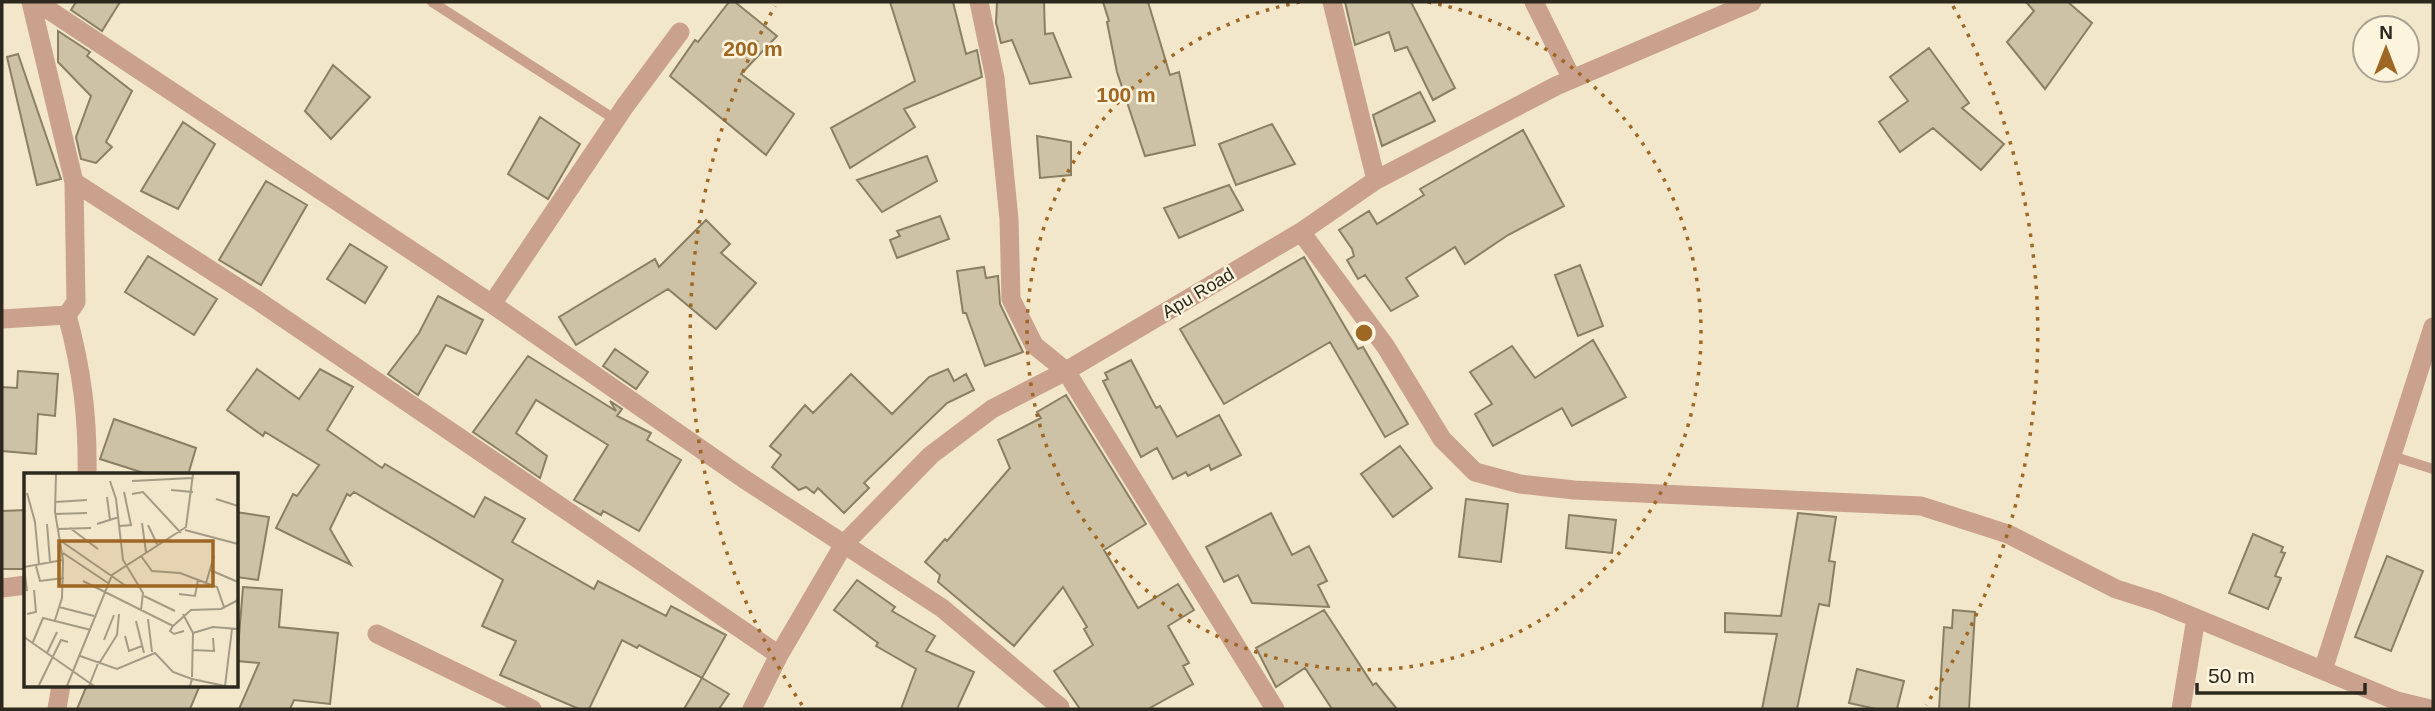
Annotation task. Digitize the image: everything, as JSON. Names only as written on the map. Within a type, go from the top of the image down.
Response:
[{"type":"street","points":[[2,319],[66,315],[76,302],[74,183],[31,2]]},
{"type":"street","points":[[37,2],[492,304],[637,406],[942,608],[1060,707]]},
{"type":"street","points":[[979,2],[995,78],[1009,219],[1011,299],[1034,345],[1066,371],[1275,709]]},
{"type":"street","points":[[1332,2],[1376,180]]},
{"type":"street","points":[[1534,2],[1572,79]]},
{"type":"street","name":"Apu Road","points":[[752,709],[779,655],[844,544],[932,455],[992,409],[1066,371],[1301,232],[1376,180],[1572,79],[1752,2]]},
{"type":"street","points":[[492,304],[616,120],[680,32]]},
{"type":"street","points":[[74,183],[257,300],[779,655]]},
{"type":"street","points":[[1301,232],[1386,347],[1442,439],[1475,472],[1520,484],[1574,490],[1735,500],[1921,506],[2008,534],[2116,589],[2196,618],[2397,701],[2430,709]]},
{"type":"street","points":[[66,315],[82,371],[88,435],[87,473]]},
{"type":"street","points":[[2323,670],[2433,327]]},
{"type":"street","points":[[2,588],[24,585]]},
{"type":"street","points":[[2181,709],[2196,618]]},
{"type":"street","points":[[377,634],[532,709]]},
{"type":"street","points":[[57,709],[61,686]]},
{"type":"lane","points":[[432,2],[616,120]]},
{"type":"lane","points":[[2392,456],[2433,469]]},
{"type":"building","points":[[76,2],[120,2],[102,31],[71,10]]},
{"type":"building","points":[[729,2],[735,2],[777,36],[741,74],[794,114],[766,155],[670,76],[695,40],[698,42]]},
{"type":"building","points":[[890,2],[953,2],[966,54],[977,50],[982,77],[904,109],[915,127],[850,168],[831,128],[915,81]]},
{"type":"building","points":[[997,2],[1044,2],[1045,34],[1053,33],[1071,77],[1030,84],[1012,40],[1001,43],[996,23]]},
{"type":"building","points":[[1103,2],[1148,2],[1170,75],[1179,72],[1195,145],[1145,156],[1117,72],[1107,22],[1109,21]]},
{"type":"building","points":[[1345,2],[1411,2],[1455,88],[1433,100],[1407,47],[1395,51],[1389,32],[1355,45]]},
{"type":"building","points":[[2026,2],[2068,2],[2092,23],[2045,89],[2007,42],[2034,11]]},
{"type":"building","points":[[58,31],[90,52],[87,56],[132,91],[106,142],[112,147],[96,163],[81,159],[76,137],[91,96],[58,62]]},
{"type":"building","points":[[1929,48],[1969,103],[1962,108],[2004,144],[1981,170],[1933,128],[1900,152],[1879,122],[1908,101],[1890,77]]},
{"type":"building","points":[[18,54],[61,179],[37,185],[7,57]]},
{"type":"building","points":[[333,65],[370,97],[331,139],[305,111]]},
{"type":"building","points":[[1420,92],[1435,121],[1382,146],[1373,115]]},
{"type":"building","points":[[540,117],[580,144],[548,199],[508,174]]},
{"type":"building","points":[[183,122],[215,144],[178,209],[141,191]]},
{"type":"building","points":[[1272,124],[1295,164],[1236,185],[1219,144]]},
{"type":"building","points":[[1523,130],[1564,206],[1508,235],[1465,264],[1455,247],[1406,278],[1418,296],[1391,311],[1365,275],[1358,279],[1347,260],[1354,256],[1352,249],[1339,230],[1369,211],[1377,224],[1424,195],[1420,189]]},
{"type":"building","points":[[1037,136],[1071,142],[1071,175],[1040,178]]},
{"type":"building","points":[[927,156],[937,181],[882,212],[857,180]]},
{"type":"building","points":[[266,181],[307,205],[261,285],[219,260]]},
{"type":"building","points":[[1229,185],[1243,210],[1179,238],[1164,208]]},
{"type":"building","points":[[940,216],[949,239],[897,258],[890,240],[900,236],[897,231]]},
{"type":"building","points":[[706,220],[730,244],[721,253],[756,283],[716,329],[668,289],[576,345],[559,317],[655,259],[659,267]]},
{"type":"building","points":[[350,244],[387,267],[365,303],[327,279]]},
{"type":"building","points":[[148,256],[217,299],[194,335],[125,292]]},
{"type":"building","points":[[1304,257],[1358,349],[1363,347],[1408,424],[1385,437],[1330,342],[1224,404],[1180,329]]},
{"type":"building","points":[[1580,265],[1603,326],[1578,336],[1555,275]]},
{"type":"building","points":[[984,267],[986,278],[998,276],[1000,304],[1023,352],[985,366],[966,313],[963,313],[957,271]]},
{"type":"building","points":[[438,296],[483,320],[466,354],[446,345],[418,395],[388,374],[419,333]]},
{"type":"building","points":[[1593,340],[1626,397],[1572,426],[1562,408],[1493,446],[1475,414],[1492,404],[1470,372],[1512,346],[1535,378]]},
{"type":"building","points":[[615,349],[648,372],[636,389],[603,366]]},
{"type":"building","points":[[528,356],[616,411],[610,401],[622,409],[617,416],[651,433],[647,440],[681,460],[639,531],[603,511],[601,515],[574,500],[608,445],[536,400],[516,433],[547,456],[540,478],[473,432]]},
{"type":"building","points":[[1131,360],[1156,408],[1160,406],[1177,437],[1219,415],[1241,455],[1211,470],[1209,465],[1188,476],[1186,472],[1173,479],[1157,448],[1141,457],[1103,381],[1108,379],[1105,373]]},
{"type":"building","points":[[257,369],[299,399],[320,369],[353,387],[327,430],[382,468],[385,464],[474,517],[485,497],[525,519],[512,542],[594,589],[598,581],[666,616],[671,606],[726,635],[702,678],[639,645],[637,648],[622,640],[589,709],[579,709],[500,675],[516,641],[482,626],[503,580],[354,492],[350,496],[347,494],[330,529],[351,565],[276,528],[293,494],[297,496],[319,465],[265,432],[263,436],[227,410]]},
{"type":"building","points":[[948,369],[954,381],[966,374],[974,390],[947,403],[864,483],[869,488],[844,513],[818,488],[814,493],[806,487],[799,490],[772,467],[781,455],[770,446],[805,405],[813,413],[851,374],[892,414],[929,377]]},
{"type":"building","points":[[18,371],[58,374],[55,416],[38,414],[36,454],[2,451],[2,387],[17,388]]},
{"type":"building","points":[[1066,395],[1146,524],[1104,550],[1138,608],[1178,584],[1194,610],[1168,626],[1189,663],[1183,666],[1193,684],[1148,709],[1080,709],[1054,671],[1093,645],[1084,629],[1087,627],[1063,587],[1014,646],[938,582],[940,575],[925,562],[945,539],[947,541],[1010,468],[998,440],[1041,418],[1037,412]]},
{"type":"building","points":[[114,419],[196,448],[189,473],[144,473],[100,459]]},
{"type":"building","points":[[1400,446],[1432,488],[1393,517],[1361,474]]},
{"type":"building","points":[[1466,499],[1508,504],[1501,562],[1459,557]]},
{"type":"building","points":[[24,510],[24,569],[2,569],[2,511]]},
{"type":"building","points":[[238,512],[269,517],[258,580],[238,577]]},
{"type":"building","points":[[1271,513],[1292,555],[1309,546],[1327,581],[1318,585],[1329,607],[1252,603],[1238,575],[1224,582],[1206,547]]},
{"type":"building","points":[[1798,513],[1836,517],[1829,561],[1835,562],[1829,606],[1819,604],[1797,709],[1762,709],[1777,634],[1725,632],[1725,613],[1781,616]]},
{"type":"building","points":[[1569,515],[1616,520],[1612,553],[1566,548]]},
{"type":"building","points":[[2253,534],[2283,547],[2281,552],[2285,553],[2275,576],[2281,578],[2268,609],[2229,593]]},
{"type":"building","points":[[2387,556],[2423,571],[2391,651],[2355,637]]},
{"type":"building","points":[[857,580],[895,607],[892,611],[935,636],[926,651],[974,672],[957,709],[901,709],[916,669],[876,646],[878,643],[834,610]]},
{"type":"building","points":[[243,587],[282,590],[279,627],[338,633],[330,704],[294,700],[290,709],[239,709],[259,663],[238,661]]},
{"type":"building","points":[[1324,610],[1373,685],[1376,683],[1397,709],[1332,709],[1305,668],[1276,687],[1256,648]]},
{"type":"building","points":[[1953,610],[1975,612],[1969,709],[1939,709],[1944,627],[1952,628]]},
{"type":"building","points":[[1857,669],[1904,681],[1897,709],[1876,709],[1849,703]]},
{"type":"building","points":[[702,678],[729,694],[719,709],[684,709]]},
{"type":"building","points":[[87,686],[200,686],[190,709],[77,709]]}]
